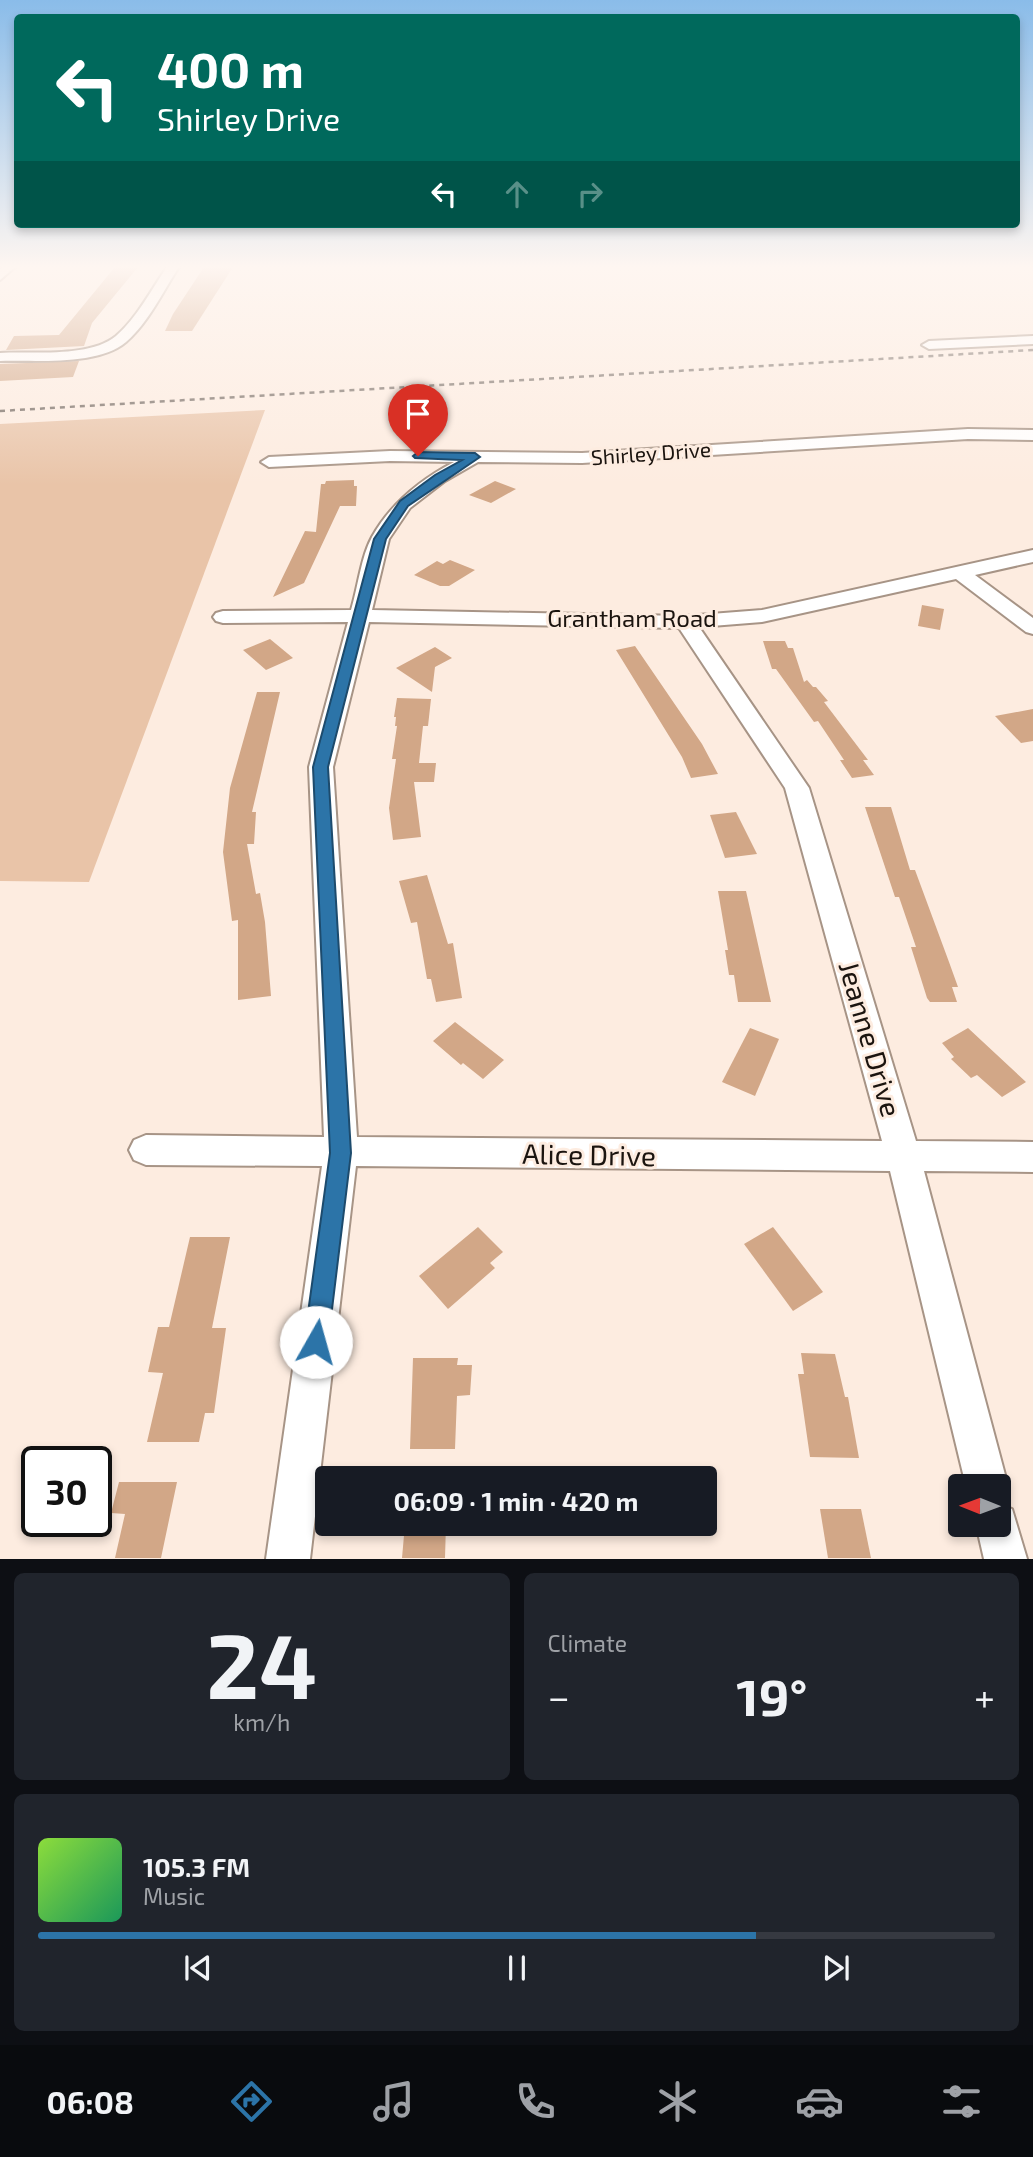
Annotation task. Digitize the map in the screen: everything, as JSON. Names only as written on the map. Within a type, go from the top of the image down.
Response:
[{"type":"street","points":[[0,356],[64,354],[107,348],[121,340]]},
{"type":"street","points":[[929,345],[1033,340]]},
{"type":"street","name":"Shirley Drive","points":[[269,462],[377,456],[582,458],[968,434],[1033,435]]},
{"type":"street","points":[[288,1559],[341,1153],[321,767],[380,539],[404,504],[439,477],[475,457]]},
{"type":"street","name":"Grantham Road","points":[[223,617],[362,616],[685,622],[774,613],[1033,556]]},
{"type":"street","points":[[960,573],[1033,628]]},
{"type":"street","name":"Jeanne Drive","points":[[685,622],[797,788],[904,1158],[984,1474]]},
{"type":"street","name":"Alice Drive","points":[[146,1150],[1033,1157]]},
{"type":"street","points":[[1000,1537],[1006,1559]]},
{"type":"shaded area","points":[[265,410],[89,882],[0,881],[0,424]]},
{"type":"building","points":[[12,340],[86,340],[84,346],[6,350]]},
{"type":"building","points":[[79,361],[73,377],[0,381],[0,364]]},
{"type":"building","points":[[354,480],[354,486],[357,486],[356,506],[340,506],[304,583],[273,597],[305,531],[316,532],[321,484],[326,481]]},
{"type":"building","points":[[495,481],[516,489],[491,503],[469,495]]},
{"type":"building","points":[[450,560],[475,570],[449,586],[440,586],[414,575],[437,561],[443,564]]},
{"type":"building","points":[[922,605],[944,609],[940,630],[918,626]]},
{"type":"building","points":[[270,639],[293,658],[266,670],[243,650]]},
{"type":"building","points":[[763,641],[785,641],[788,648],[793,648],[804,682],[807,680],[816,687],[828,701],[824,702],[868,760],[863,760],[874,775],[852,778],[840,760],[844,760],[818,721],[814,722],[776,669],[772,669]]},
{"type":"building","points":[[635,646],[702,744],[718,774],[691,778],[682,757],[616,650]]},
{"type":"building","points":[[435,647],[452,658],[435,667],[432,692],[396,668]]},
{"type":"building","points":[[257,692],[280,692],[252,812],[256,812],[254,844],[247,844],[256,894],[260,893],[265,922],[271,996],[238,1000],[238,920],[232,921],[223,852],[230,788]]},
{"type":"building","points":[[397,698],[431,699],[428,726],[423,726],[419,763],[436,763],[434,782],[414,782],[421,837],[393,840],[389,808],[396,759],[392,759],[397,726],[394,717]]},
{"type":"building","points":[[1033,709],[1033,741],[1021,743],[995,716]]},
{"type":"building","points":[[865,807],[891,807],[910,870],[915,870],[958,987],[952,987],[957,1002],[930,1002],[927,998],[911,947],[916,947],[899,897],[895,897]]},
{"type":"building","points":[[736,812],[757,854],[725,858],[710,815]]},
{"type":"building","points":[[427,875],[448,944],[453,943],[462,998],[436,1002],[431,979],[427,979],[417,922],[411,923],[399,881]]},
{"type":"building","points":[[718,891],[746,891],[771,1002],[738,1002],[734,975],[729,975],[725,950],[728,950]]},
{"type":"building","points":[[455,1022],[504,1060],[483,1079],[463,1063],[461,1065],[433,1041]]},
{"type":"building","points":[[750,1028],[779,1039],[755,1096],[722,1082]]},
{"type":"building","points":[[968,1028],[1026,1082],[1002,1097],[977,1075],[971,1078],[951,1059],[954,1057],[942,1043]]},
{"type":"building","points":[[478,1227],[503,1252],[490,1263],[495,1268],[448,1309],[419,1276]]},
{"type":"building","points":[[773,1227],[823,1292],[793,1311],[744,1244]]},
{"type":"building","points":[[190,1237],[230,1237],[212,1328],[226,1328],[214,1413],[205,1413],[199,1442],[147,1442],[163,1373],[148,1372],[158,1327],[169,1327]]},
{"type":"building","points":[[801,1353],[835,1354],[845,1397],[848,1397],[859,1458],[810,1457],[798,1374],[804,1374]]},
{"type":"building","points":[[413,1358],[458,1358],[457,1365],[472,1365],[470,1395],[457,1396],[455,1449],[410,1449]]},
{"type":"building","points":[[119,1482],[177,1482],[161,1558],[115,1558],[125,1514],[112,1513]]},
{"type":"building","points":[[820,1509],[861,1509],[871,1558],[828,1558]]},
{"type":"building","points":[[404,1536],[446,1536],[445,1558],[402,1558]]},
{"type":"railway","points":[[0,411],[1033,350]]},
{"type":"route","points":[[316,1342],[341,1153],[321,767],[380,539],[404,504],[439,477],[475,457],[418,456]]}]
